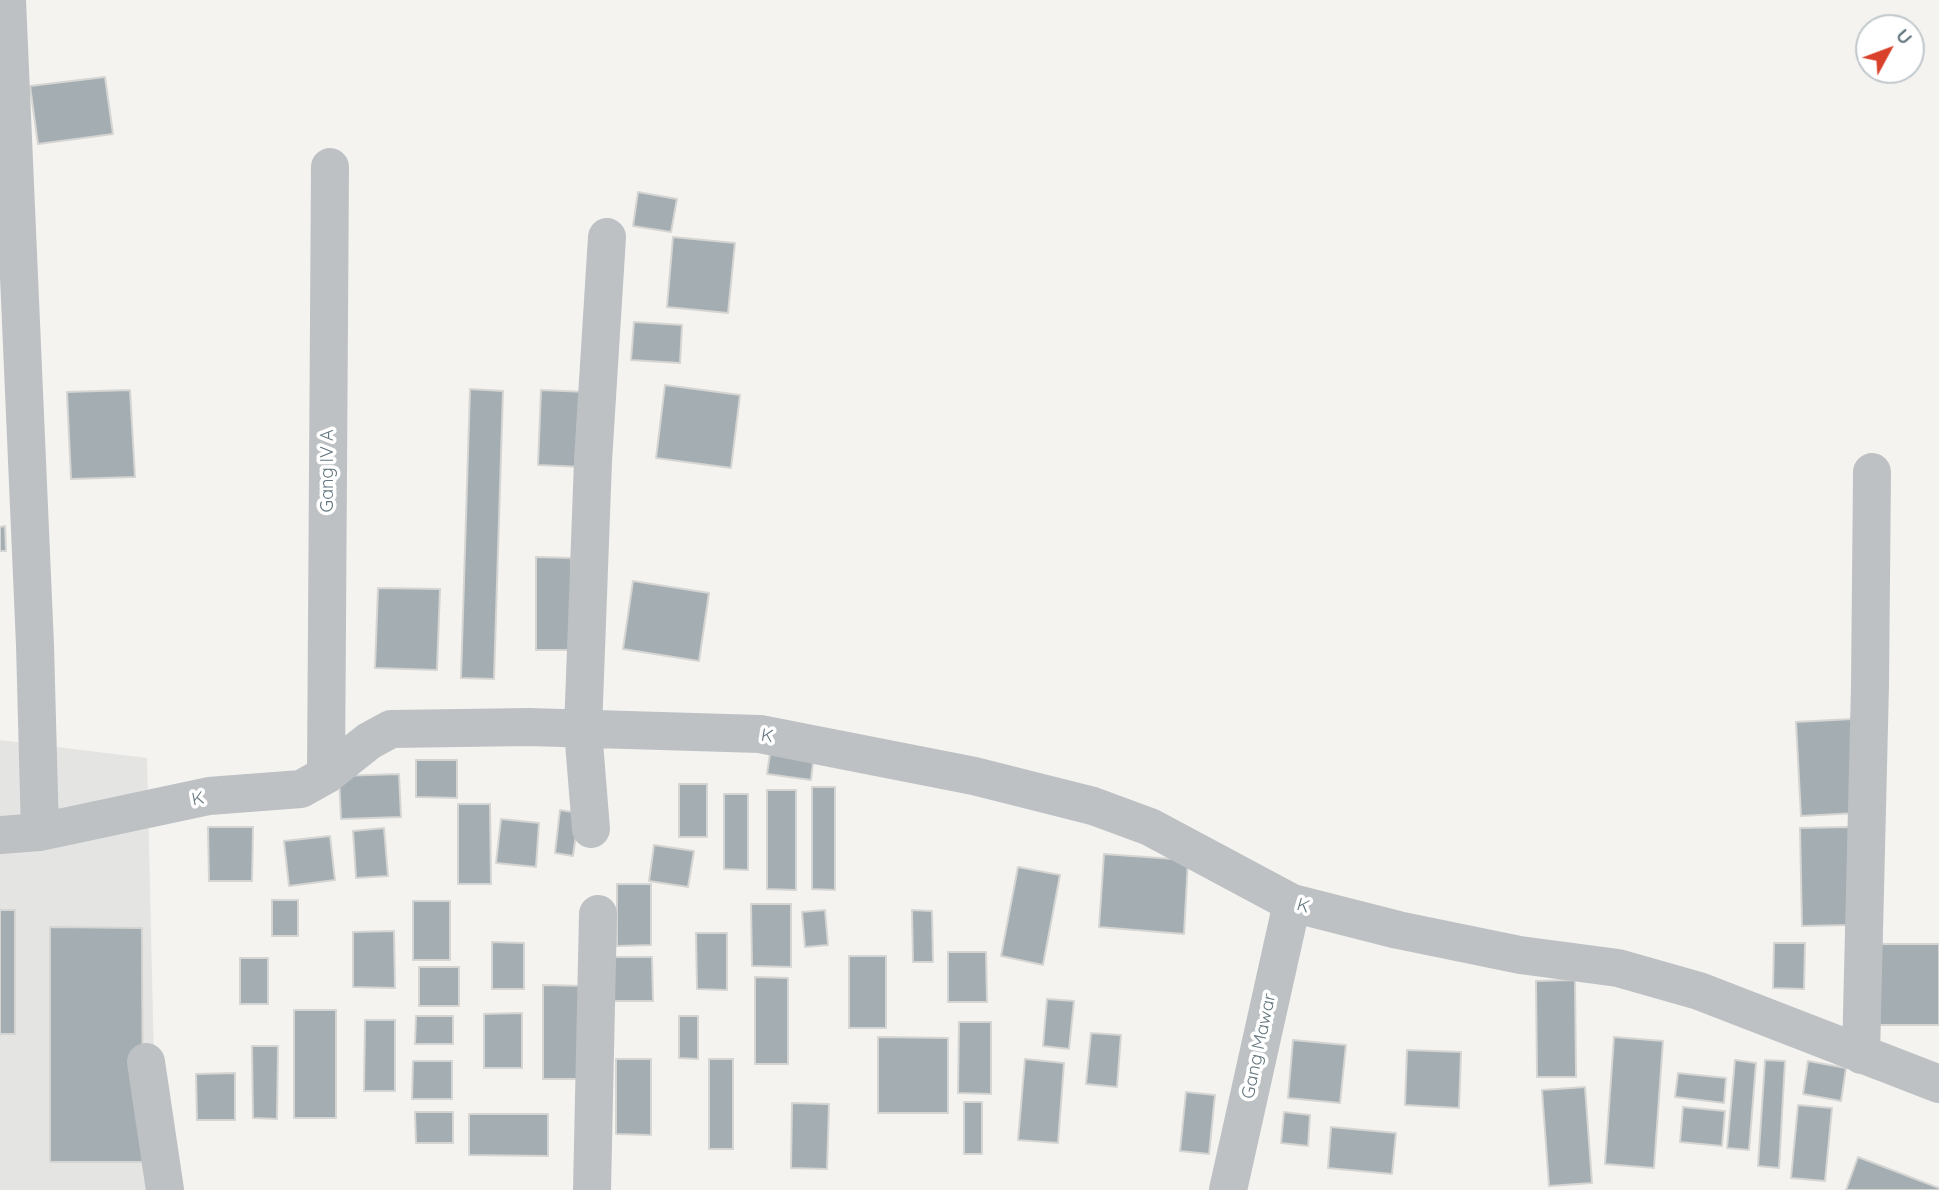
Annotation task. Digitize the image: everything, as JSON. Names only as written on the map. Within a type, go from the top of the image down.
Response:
[{"type":"street","points":[[7,0],[34,618],[40,832]]},
{"type":"street","name":"Gang IV A","points":[[326,775],[330,167]]},
{"type":"street","points":[[591,829],[583,730],[593,461],[607,237]]},
{"type":"street","points":[[1861,1055],[1872,472]]},
{"type":"street","name":"K","points":[[0,835],[40,832],[209,796],[301,789],[326,775],[369,741],[391,729],[477,727],[760,734],[974,776],[1093,806],[1150,827],[1292,903],[1398,930],[1520,955],[1618,968],[1699,991],[1939,1084]]},
{"type":"street","name":"Gang Mawar","points":[[1228,1190],[1292,903]]},
{"type":"street","points":[[592,1190],[598,914]]},
{"type":"street","points":[[146,1062],[165,1190]]},
{"type":"shaded area","points":[[0,740],[147,758],[157,1190],[0,1190]]},
{"type":"building","points":[[105,77],[113,134],[38,144],[30,86]]},
{"type":"building","points":[[638,192],[677,199],[671,232],[633,226]]},
{"type":"building","points":[[673,237],[735,243],[728,313],[667,307]]},
{"type":"building","points":[[634,322],[682,325],[680,363],[631,360]]},
{"type":"building","points":[[665,385],[740,395],[731,468],[656,458]]},
{"type":"building","points":[[470,389],[503,391],[494,679],[461,678]]},
{"type":"building","points":[[130,390],[135,477],[71,479],[67,392]]},
{"type":"building","points":[[541,390],[586,392],[582,467],[538,465]]},
{"type":"building","points":[[5,526],[6,551],[0,551],[0,527]]},
{"type":"building","points":[[536,557],[571,558],[572,650],[536,650]]},
{"type":"building","points":[[633,581],[709,593],[699,661],[623,649]]},
{"type":"building","points":[[378,588],[440,589],[437,670],[375,668]]},
{"type":"building","points":[[1852,719],[1857,813],[1801,816],[1796,722]]},
{"type":"building","points":[[772,740],[815,746],[811,780],[767,774]]},
{"type":"building","points":[[416,760],[457,760],[457,798],[416,797]]},
{"type":"building","points":[[399,774],[401,817],[341,819],[339,776]]},
{"type":"building","points":[[679,784],[707,784],[707,837],[679,837]]},
{"type":"building","points":[[812,787],[835,787],[835,890],[812,889]]},
{"type":"building","points":[[767,790],[796,790],[796,890],[767,889]]},
{"type":"building","points":[[724,794],[748,794],[748,870],[724,869]]},
{"type":"building","points":[[458,804],[490,804],[491,884],[458,884]]},
{"type":"building","points":[[560,810],[579,813],[573,856],[555,853]]},
{"type":"building","points":[[501,819],[539,823],[536,867],[496,863]]},
{"type":"building","points":[[208,827],[253,827],[252,881],[209,881]]},
{"type":"building","points":[[1850,827],[1851,925],[1802,926],[1800,828]]},
{"type":"building","points":[[384,828],[388,876],[356,878],[353,831]]},
{"type":"building","points":[[330,836],[335,880],[289,886],[284,841]]},
{"type":"building","points":[[654,845],[694,851],[688,887],[649,881]]},
{"type":"building","points":[[1104,854],[1188,860],[1184,934],[1099,927]]},
{"type":"building","points":[[1018,867],[1060,875],[1043,965],[1001,956]]},
{"type":"building","points":[[617,884],[651,884],[651,945],[617,946]]},
{"type":"building","points":[[272,900],[298,900],[298,936],[272,936]]},
{"type":"building","points":[[413,901],[450,901],[450,960],[413,960]]},
{"type":"building","points":[[751,904],[791,904],[791,967],[752,966]]},
{"type":"building","points":[[0,910],[15,910],[15,1034],[0,1034]]},
{"type":"building","points":[[825,910],[828,945],[805,947],[802,912]]},
{"type":"building","points":[[912,910],[932,911],[933,962],[913,962]]},
{"type":"building","points":[[50,927],[142,928],[143,1162],[50,1162]]},
{"type":"building","points":[[394,931],[395,988],[353,987],[353,932]]},
{"type":"building","points":[[696,933],[727,933],[727,990],[697,989]]},
{"type":"building","points":[[492,942],[524,943],[524,989],[492,989]]},
{"type":"building","points":[[1774,943],[1805,943],[1804,989],[1773,988]]},
{"type":"building","points":[[1876,944],[1939,944],[1939,1025],[1877,1025]]},
{"type":"building","points":[[948,952],[986,952],[987,1002],[948,1002]]},
{"type":"building","points":[[849,956],[886,956],[886,1028],[849,1028]]},
{"type":"building","points":[[613,957],[652,957],[653,1001],[613,1001]]},
{"type":"building","points":[[240,958],[268,958],[268,1004],[240,1004]]},
{"type":"building","points":[[419,967],[459,967],[459,1006],[419,1006]]},
{"type":"building","points":[[755,977],[788,978],[788,1064],[755,1064]]},
{"type":"building","points":[[1575,980],[1576,1077],[1537,1077],[1536,981]]},
{"type":"building","points":[[543,985],[588,986],[588,1079],[543,1079]]},
{"type":"building","points":[[1047,999],[1074,1001],[1069,1049],[1043,1046]]},
{"type":"building","points":[[294,1010],[336,1010],[336,1118],[294,1118]]},
{"type":"building","points":[[522,1013],[522,1068],[484,1068],[484,1014]]},
{"type":"building","points":[[416,1016],[453,1016],[453,1044],[415,1044]]},
{"type":"building","points":[[679,1016],[698,1016],[698,1059],[679,1058]]},
{"type":"building","points":[[365,1020],[395,1020],[395,1091],[364,1091]]},
{"type":"building","points":[[959,1022],[991,1022],[991,1094],[958,1093]]},
{"type":"building","points":[[1091,1033],[1121,1035],[1117,1087],[1086,1084]]},
{"type":"building","points":[[878,1037],[948,1038],[948,1113],[878,1113]]},
{"type":"building","points":[[1614,1037],[1663,1041],[1654,1168],[1605,1164]]},
{"type":"building","points":[[1293,1040],[1346,1045],[1340,1103],[1288,1098]]},
{"type":"building","points":[[252,1046],[278,1046],[277,1119],[253,1118]]},
{"type":"building","points":[[1407,1050],[1461,1052],[1459,1108],[1405,1105]]},
{"type":"building","points":[[616,1059],[651,1059],[651,1135],[616,1134]]},
{"type":"building","points":[[709,1059],[733,1059],[733,1149],[709,1149]]},
{"type":"building","points":[[1025,1059],[1064,1063],[1058,1143],[1018,1140]]},
{"type":"building","points":[[1735,1060],[1756,1063],[1749,1150],[1727,1148]]},
{"type":"building","points":[[1765,1060],[1785,1061],[1779,1168],[1758,1166]]},
{"type":"building","points":[[413,1061],[452,1061],[452,1099],[412,1099]]},
{"type":"building","points":[[1808,1061],[1846,1068],[1841,1101],[1803,1094]]},
{"type":"building","points":[[235,1073],[235,1120],[197,1120],[196,1074]]},
{"type":"building","points":[[1678,1073],[1726,1078],[1724,1103],[1675,1097]]},
{"type":"building","points":[[1585,1087],[1592,1183],[1549,1186],[1542,1090]]},
{"type":"building","points":[[1186,1092],[1215,1095],[1209,1154],[1180,1151]]},
{"type":"building","points":[[964,1102],[982,1102],[982,1154],[964,1154]]},
{"type":"building","points":[[792,1103],[829,1104],[827,1169],[791,1168]]},
{"type":"building","points":[[1798,1105],[1832,1108],[1825,1181],[1791,1178]]},
{"type":"building","points":[[1683,1107],[1725,1111],[1722,1146],[1680,1142]]},
{"type":"building","points":[[415,1112],[453,1112],[453,1143],[416,1143]]},
{"type":"building","points":[[1284,1112],[1310,1115],[1308,1146],[1281,1143]]},
{"type":"building","points":[[469,1114],[548,1114],[548,1156],[469,1155]]},
{"type":"building","points":[[1331,1127],[1396,1133],[1392,1174],[1328,1168]]},
{"type":"building","points":[[1858,1157],[1939,1188],[1939,1190],[1846,1190]]}]
